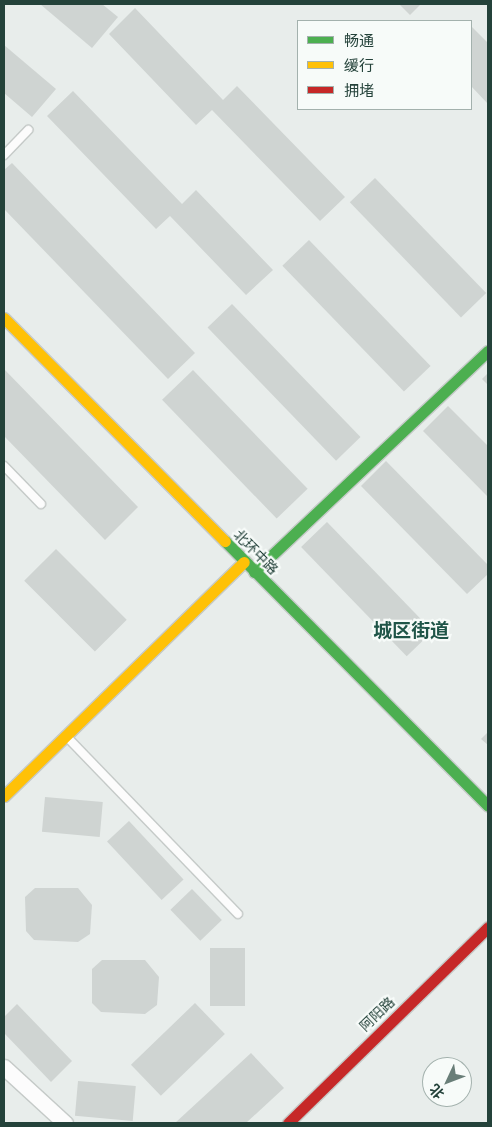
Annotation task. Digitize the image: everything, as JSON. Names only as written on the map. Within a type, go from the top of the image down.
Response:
[{"type":"street","name":"北环中路","points":[[4,318],[488,806]]},
{"type":"street","points":[[254,572],[488,351]]},
{"type":"street","points":[[4,796],[244,562]]},
{"type":"street","name":"阿阳路","points":[[288,1123],[488,927]]},
{"type":"street","points":[[4,1067],[65,1123]]},
{"type":"lane","points":[[4,155],[28,130]]},
{"type":"lane","points":[[4,466],[41,504]]},
{"type":"lane","points":[[66,736],[238,914]]},
{"type":"building","points":[[40,4],[102,4],[118,17],[92,48]]},
{"type":"building","points":[[399,4],[421,4],[410,15]]},
{"type":"building","points":[[135,8],[223,100],[237,86],[345,197],[320,221],[212,110],[196,125],[109,34]]},
{"type":"building","points":[[472,27],[488,43],[488,104],[472,87]]},
{"type":"building","points":[[4,45],[56,89],[32,117],[4,93]]},
{"type":"building","points":[[73,91],[182,204],[196,190],[273,270],[246,295],[170,216],[156,229],[47,116]]},
{"type":"building","points":[[12,163],[195,353],[168,379],[4,209],[4,170]]},
{"type":"building","points":[[375,178],[486,293],[461,317],[350,202]]},
{"type":"building","points":[[309,240],[431,366],[404,392],[282,266]]},
{"type":"building","points":[[232,304],[361,437],[336,461],[208,328]]},
{"type":"building","points":[[4,369],[138,507],[105,540],[4,436]]},
{"type":"building","points":[[193,370],[308,489],[277,519],[162,400]]},
{"type":"building","points":[[488,373],[488,385],[482,379]]},
{"type":"building","points":[[448,406],[488,446],[488,497],[423,431]]},
{"type":"building","points":[[386,461],[488,565],[488,574],[467,594],[361,486]]},
{"type":"building","points":[[327,522],[433,631],[407,656],[301,547]]},
{"type":"building","points":[[56,549],[127,620],[95,652],[24,581]]},
{"type":"building","points":[[488,732],[488,745],[481,739]]},
{"type":"building","points":[[45,797],[103,802],[100,837],[42,832]]},
{"type":"building","points":[[129,821],[184,880],[162,900],[107,841]]},
{"type":"building","points":[[35,888],[78,888],[92,905],[90,934],[78,942],[34,940],[26,931],[25,897]]},
{"type":"building","points":[[192,889],[222,920],[200,941],[170,910]]},
{"type":"building","points":[[210,948],[245,948],[245,1006],[210,1006]]},
{"type":"building","points":[[102,960],[145,960],[159,977],[157,1005],[145,1014],[101,1012],[92,1003],[92,969]]},
{"type":"building","points":[[195,1003],[225,1034],[161,1096],[131,1065]]},
{"type":"building","points":[[17,1004],[72,1061],[51,1082],[4,1033],[4,1017]]},
{"type":"building","points":[[251,1053],[284,1088],[246,1123],[175,1123]]},
{"type":"building","points":[[78,1081],[136,1086],[133,1121],[75,1116]]},
{"type":"traffic: fast","points":[[254,572],[488,351]]},
{"type":"traffic: fast","points":[[225,541],[488,806]]},
{"type":"traffic: slow","points":[[4,318],[225,541]]},
{"type":"traffic: slow","points":[[4,796],[244,562]]},
{"type":"traffic: jam","points":[[288,1123],[488,927]]},
{"type":"district","name":"城区街道","points":[[411,631]]}]
